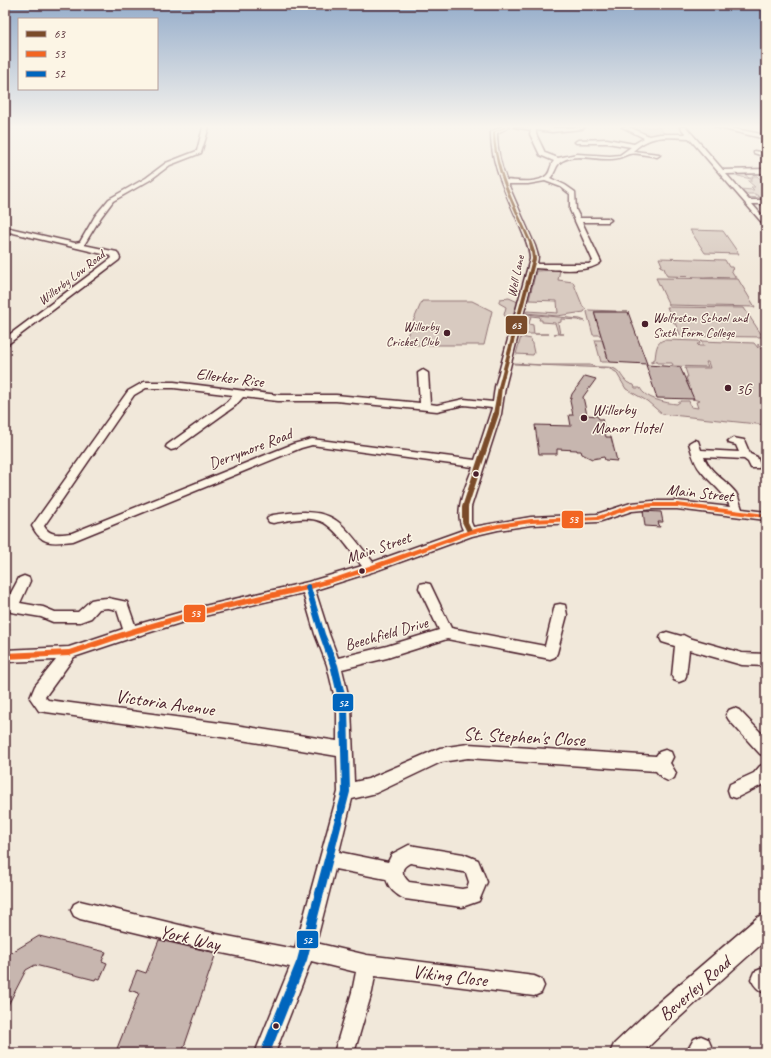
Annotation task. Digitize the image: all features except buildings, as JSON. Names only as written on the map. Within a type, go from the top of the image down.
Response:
[{"type":"main road","name":"Beverley Road","points":[[623,1053],[662,1016],[766,925]]},
{"type":"street","points":[[81,245],[98,216],[111,200],[129,188],[152,176]]},
{"type":"street","name":"Well Lane","points":[[470,532],[465,522],[465,512],[474,476],[480,464],[498,406],[500,387],[533,266],[538,253],[502,182],[501,176]]},
{"type":"street","points":[[502,182],[533,182],[546,179],[549,176]]},
{"type":"street","points":[[726,176],[766,224]]},
{"type":"street","points":[[533,266],[584,267],[597,262],[573,210],[573,193],[563,186],[546,179]]},
{"type":"street","points":[[748,202],[766,202]]},
{"type":"street","points":[[577,220],[608,220]]},
{"type":"street","name":"Willerby Low Road","points":[[5,229],[81,245],[114,254],[116,258],[60,302],[5,342]]},
{"type":"street","points":[[423,372],[425,407]]},
{"type":"street","name":"Ellerker Rise","points":[[42,534],[38,526],[131,393],[144,386],[174,385],[278,398],[336,398],[437,408],[464,402],[498,406]]},
{"type":"street","points":[[169,448],[232,404],[240,394]]},
{"type":"street","points":[[733,441],[740,442],[746,456]]},
{"type":"street","name":"Derrymore Road","points":[[42,534],[53,539],[73,537],[297,446],[312,442],[480,464]]},
{"type":"street","points":[[737,512],[732,496],[704,468],[695,448],[746,456],[753,460],[755,465]]},
{"type":"street","name":"Main Street","points":[[5,656],[69,653],[131,632],[200,612],[308,587],[371,568],[470,532],[514,523],[598,518],[643,505],[677,506],[766,516]]},
{"type":"street","points":[[273,518],[295,514],[324,517],[330,521],[371,568]]},
{"type":"street","points":[[24,581],[12,604],[16,608],[43,612],[53,616],[80,617],[86,614],[94,602],[122,606],[131,632]]},
{"type":"street","points":[[265,1053],[303,955],[346,792],[344,707],[334,665],[322,634],[308,587]]},
{"type":"street","name":"Beechfield Drive","points":[[430,592],[447,633]]},
{"type":"street","name":"Beechfield Drive","points":[[334,665],[387,652],[447,633],[519,646],[551,655],[562,613]]},
{"type":"street","points":[[667,638],[683,641],[742,659],[766,660]]},
{"type":"street","points":[[679,676],[683,641]]},
{"type":"street","name":"Victoria Avenue","points":[[69,653],[40,691],[37,698],[44,706],[227,731],[346,750]]},
{"type":"street","points":[[734,715],[766,749]]},
{"type":"street","name":"St. Stephen's Close","points":[[346,792],[370,787],[440,755],[468,751],[664,764]]},
{"type":"street","points":[[736,790],[760,778],[766,771]]},
{"type":"street","points":[[329,859],[393,872]]},
{"type":"street","name":"York Way","points":[[80,910],[217,943],[303,955]]},
{"type":"street","name":"Viking Close","points":[[303,955],[367,965],[534,986]]},
{"type":"street","points":[[344,1053],[362,992],[367,965]]},
{"type":"shaded area","points":[[740,176],[753,178],[752,176],[757,176],[766,184],[766,193],[764,194],[766,196],[766,200],[749,201],[746,197],[761,198],[755,194],[744,194],[739,189],[754,190],[751,187],[755,187],[748,181],[752,181],[751,179]]},
{"type":"shaded area","points":[[690,230],[723,231],[739,254],[705,253]]},
{"type":"shaded area","points":[[659,258],[725,260],[729,267],[732,267],[733,270],[731,270],[736,278],[667,276],[664,268],[660,266],[662,265]]},
{"type":"shaded area","points":[[560,270],[558,280],[573,282],[583,307],[586,309],[584,312],[557,316],[526,313],[527,311],[558,313],[557,301],[529,300],[536,271]]},
{"type":"shaded area","points":[[656,278],[738,279],[755,307],[669,305]]},
{"type":"shaded area","points":[[509,298],[518,302],[512,320],[509,320],[504,315],[506,307],[499,303],[500,299]]},
{"type":"shaded area","name":"Willerby Cricket Club","points":[[422,301],[472,301],[492,311],[484,345],[403,345]]},
{"type":"shaded area","points":[[667,307],[744,308],[763,337],[681,336]]},
{"type":"shaded area","points":[[588,310],[616,311],[594,312],[601,335],[593,335],[587,312]]},
{"type":"shaded area","points":[[526,314],[580,319],[585,321],[561,319],[561,322],[558,323],[560,334],[554,334],[558,333],[555,323],[542,322],[542,320],[539,320],[540,317],[531,316],[529,324],[533,325],[534,334],[523,334]]},
{"type":"shaded area","points":[[521,337],[531,339],[534,353],[533,355],[516,354]]},
{"type":"shaded area","points":[[595,340],[602,340],[609,362],[601,362]]},
{"type":"shaded area","points":[[664,340],[699,341],[700,344],[697,344],[699,346],[704,346],[701,341],[754,343],[758,348],[758,344],[766,355],[766,425],[662,414],[647,401],[626,389],[616,372],[608,368],[514,364],[590,365],[612,368],[618,371],[627,382],[634,385],[635,388],[640,388],[651,398],[677,404],[681,401],[689,401],[691,407],[698,408],[696,402],[700,401],[693,399],[686,377],[688,377],[685,368],[710,368],[708,362],[706,362],[708,367],[670,366],[673,365],[672,363],[657,363],[657,361],[651,363],[651,361],[655,359],[656,350],[659,343]]},
{"type":"transit line","name":"63","points":[[470,532],[465,522],[465,507],[496,414],[500,387],[534,259],[531,243],[502,176]]},
{"type":"transit line","name":"53","points":[[5,656],[69,653],[131,632],[200,612],[337,579],[470,532],[498,526],[531,521],[598,518],[631,507],[653,505],[677,505],[766,516]]},
{"type":"transit line","name":"52","points":[[265,1053],[302,960],[346,792],[344,707],[334,665],[322,634],[308,587]]},
{"type":"place","name":"Wolfreton School and Sixth Form College","points":[[645,324]]},
{"type":"place","name":"Willerby Cricket Club","points":[[447,333]]},
{"type":"place","name":"3G","points":[[728,388]]},
{"type":"place","name":"Willerby Manor Hotel","points":[[584,418]]}]
